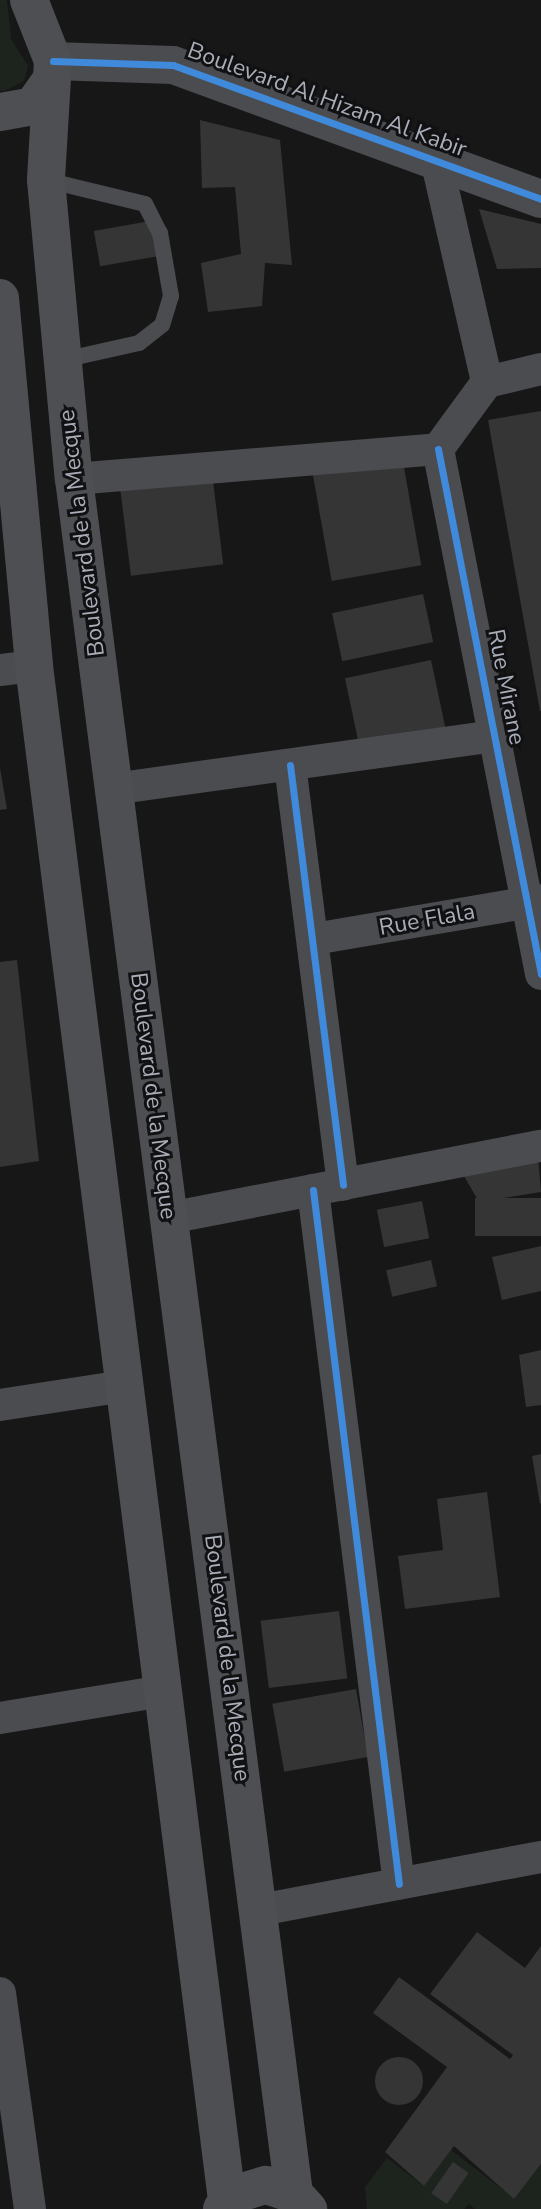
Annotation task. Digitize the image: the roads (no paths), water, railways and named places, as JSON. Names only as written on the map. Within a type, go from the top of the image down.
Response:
[{"type":"main road","name":"Boulevard de la Mecque","points":[[29,0],[52,71],[46,180],[74,479],[260,1910],[301,2202]]},
{"type":"main road","points":[[0,113],[33,106],[52,71]]},
{"type":"main road","points":[[0,298],[17,668],[124,1386],[225,2205],[259,2186],[301,2202]]},
{"type":"street","name":"Boulevard Al Hizam Al Kabir","points":[[52,71],[173,65],[541,199]]},
{"type":"street","points":[[436,159],[487,382]]},
{"type":"street","points":[[74,479],[438,449],[487,382],[541,369]]},
{"type":"street","name":"Rue Mirane","points":[[438,449],[497,736],[535,901],[541,974]]},
{"type":"street","points":[[113,789],[497,736]]},
{"type":"street","points":[[290,765],[314,939],[328,1187],[398,1884]]},
{"type":"street","name":"Rue Flala","points":[[314,939],[535,901]]},
{"type":"street","points":[[169,1217],[541,1146]]},
{"type":"street","points":[[0,1405],[124,1386]]},
{"type":"street","points":[[0,1718],[163,1691]]},
{"type":"street","points":[[260,1910],[541,1857]]},
{"type":"street","points":[[1,2010],[30,2209]]},
{"type":"lane","points":[[46,180],[145,204],[160,233],[171,296],[162,325],[139,343],[63,360]]}]
